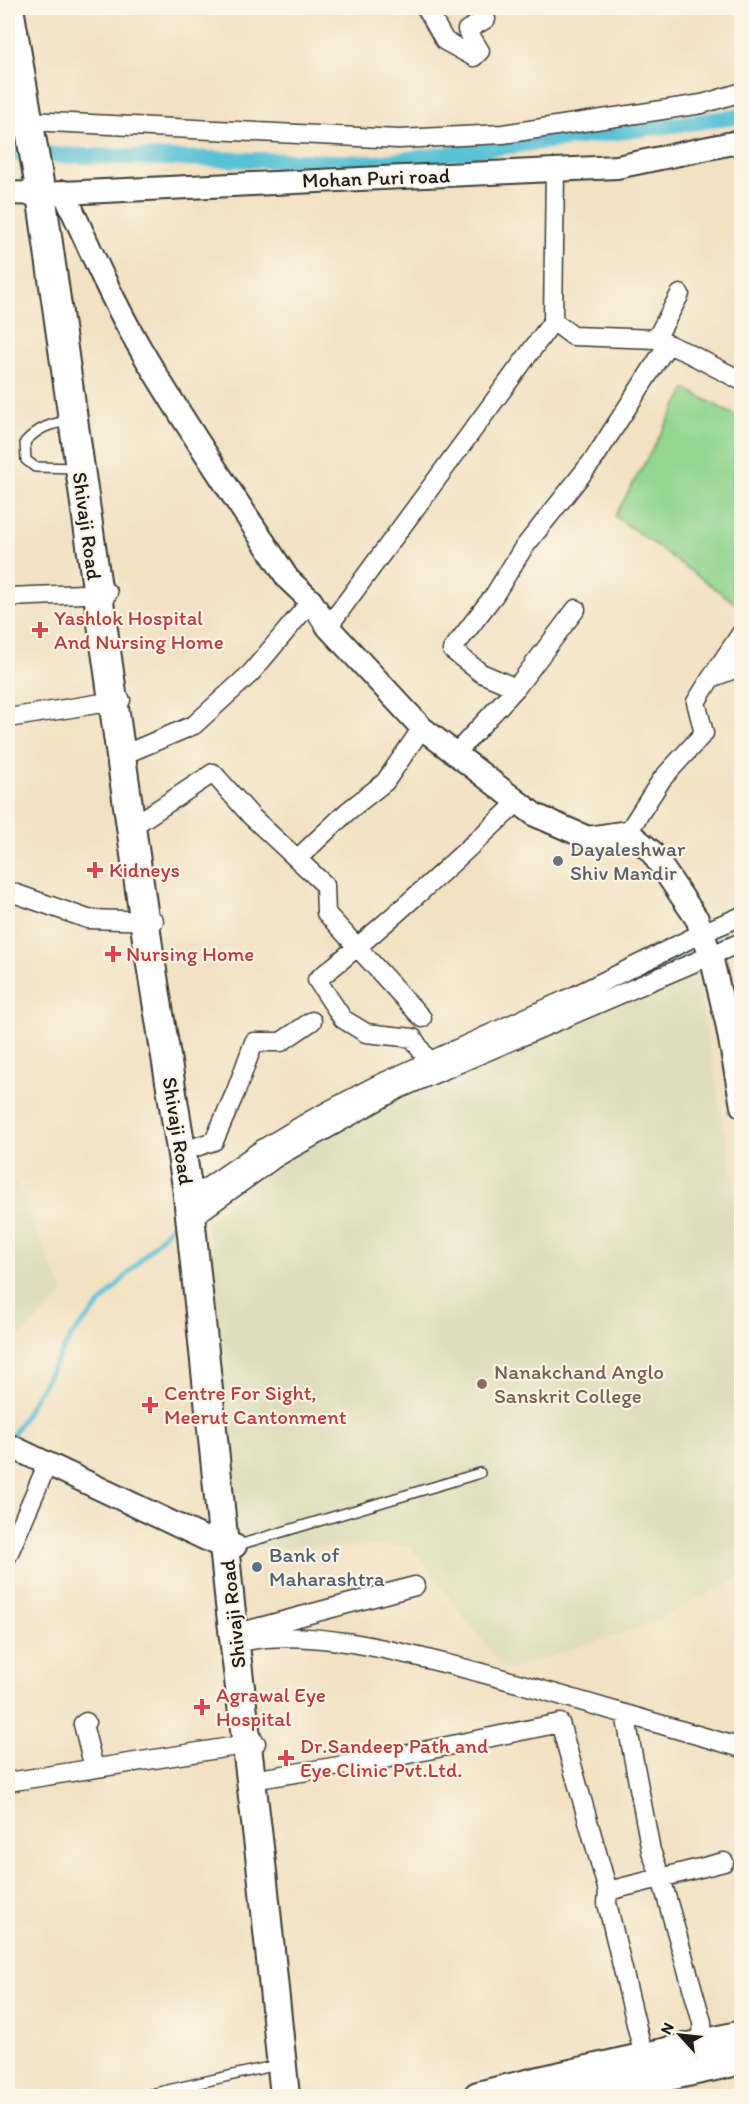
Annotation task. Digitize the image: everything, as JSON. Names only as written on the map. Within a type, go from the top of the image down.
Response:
[{"type":"main road","points":[[9,8],[16,92],[34,124]]},
{"type":"main road","points":[[21,8],[34,124]]},
{"type":"main road","name":"Shivaji Road","points":[[34,124],[48,185],[77,420],[149,921],[194,1206],[287,2063],[285,2097]]},
{"type":"main road","points":[[118,700],[130,752],[135,823]]},
{"type":"main road","points":[[149,921],[190,1149],[194,1206]]},
{"type":"main road","points":[[580,2090],[644,2057],[741,2035]]},
{"type":"main road","points":[[478,2097],[580,2090],[741,2060]]},
{"type":"main road","points":[[287,2063],[294,2097]]},
{"type":"street","points":[[426,8],[445,41],[474,57],[480,51],[467,30],[486,20],[482,8]]},
{"type":"street","points":[[34,124],[399,139],[503,134],[702,104],[741,93]]},
{"type":"street","name":"Mohan Puri road","points":[[8,193],[48,185],[617,167],[741,141]]},
{"type":"street","points":[[328,627],[554,321],[555,170]]},
{"type":"street","points":[[48,185],[99,270],[139,346],[172,401],[288,579],[311,602],[328,627],[422,728],[535,815],[588,838],[628,832],[651,851],[697,919],[707,944],[738,1065],[741,1106]]},
{"type":"street","points":[[516,688],[481,673],[452,650],[495,594],[522,550],[594,459],[662,341],[680,294]]},
{"type":"street","points":[[554,321],[573,336],[662,341],[741,381]]},
{"type":"street","points":[[8,597],[103,593]]},
{"type":"street","points":[[130,752],[194,725],[251,673],[311,602]]},
{"type":"street","points":[[455,754],[516,688],[576,609]]},
{"type":"street","points":[[628,832],[662,779],[704,733],[696,702],[741,632]]},
{"type":"street","points":[[711,678],[741,667]]},
{"type":"street","points":[[8,718],[118,700]]},
{"type":"street","points":[[297,860],[348,811],[386,783],[422,728]]},
{"type":"street","points":[[135,823],[213,773],[252,817],[324,885],[326,913],[422,1018]]},
{"type":"street","points":[[428,1061],[413,1038],[366,1033],[343,1019],[317,980],[358,947],[518,802]]},
{"type":"street","points":[[8,891],[88,919],[149,921]]},
{"type":"street","points":[[194,1206],[399,1089],[707,944],[741,916]]},
{"type":"street","points":[[194,1206],[264,1148],[373,1087],[576,995],[707,944],[741,942]]},
{"type":"street","points":[[190,1149],[214,1141],[254,1042],[281,1042],[312,1021]]},
{"type":"street","points":[[10,1451],[230,1547]]},
{"type":"street","points":[[8,1556],[46,1465]]},
{"type":"street","points":[[242,1638],[415,1586]]},
{"type":"street","points":[[242,1638],[334,1641],[426,1659],[741,1749]]},
{"type":"street","points":[[625,1714],[651,1851],[662,1878],[702,2022],[704,2044]]},
{"type":"street","points":[[86,1722],[83,1724],[84,1733],[94,1768]]},
{"type":"street","points":[[257,1779],[389,1758],[560,1723],[608,1891],[607,1903],[644,2057]]},
{"type":"street","points":[[8,1782],[253,1743]]},
{"type":"street","points":[[608,1891],[724,1862]]},
{"type":"lane","points":[[77,420],[49,425],[34,432],[25,442],[26,460],[35,467],[84,467]]},
{"type":"lane","points":[[230,1547],[480,1473]]},
{"type":"lane","points":[[142,2097],[287,2063]]},
{"type":"shaded area","name":"Nanakchand Anglo Sanskrit College","points":[[695,972],[741,1216],[741,1577],[646,1625],[506,1671],[410,1546],[238,1548],[207,1222],[282,1162],[412,1089]]},
{"type":"shaded area","points":[[8,1170],[19,1189],[64,1294],[8,1349]]},
{"type":"green space","points":[[686,389],[741,419],[742,594],[735,603],[615,516]]},
{"type":"waterway","points":[[8,154],[377,163],[742,116]]},
{"type":"waterway","points":[[711,942],[742,929]]},
{"type":"waterway","points":[[621,984],[701,947]]},
{"type":"waterway","points":[[10,1440],[72,1335],[175,1222]]},
{"type":"place","name":"Yashlok Hospital And Nursing Home","points":[[40,630]]},
{"type":"place","name":"Dayaleshwar Shiv Mandir","points":[[558,861]]},
{"type":"place","name":"Kidneys","points":[[95,870]]},
{"type":"place","name":"Nursing Home","points":[[113,954]]},
{"type":"place","name":"Nanakchand Anglo Sanskrit College","points":[[482,1384]]},
{"type":"place","name":"Centre For Sight, Meerut Cantonment","points":[[150,1405]]},
{"type":"place","name":"Bank of Maharashtra","points":[[257,1567]]},
{"type":"place","name":"Agrawal Eye Hospital","points":[[202,1707]]},
{"type":"place","name":"Dr.Sandeep Path and Eye Clinic Pvt.Ltd.","points":[[286,1758]]}]
